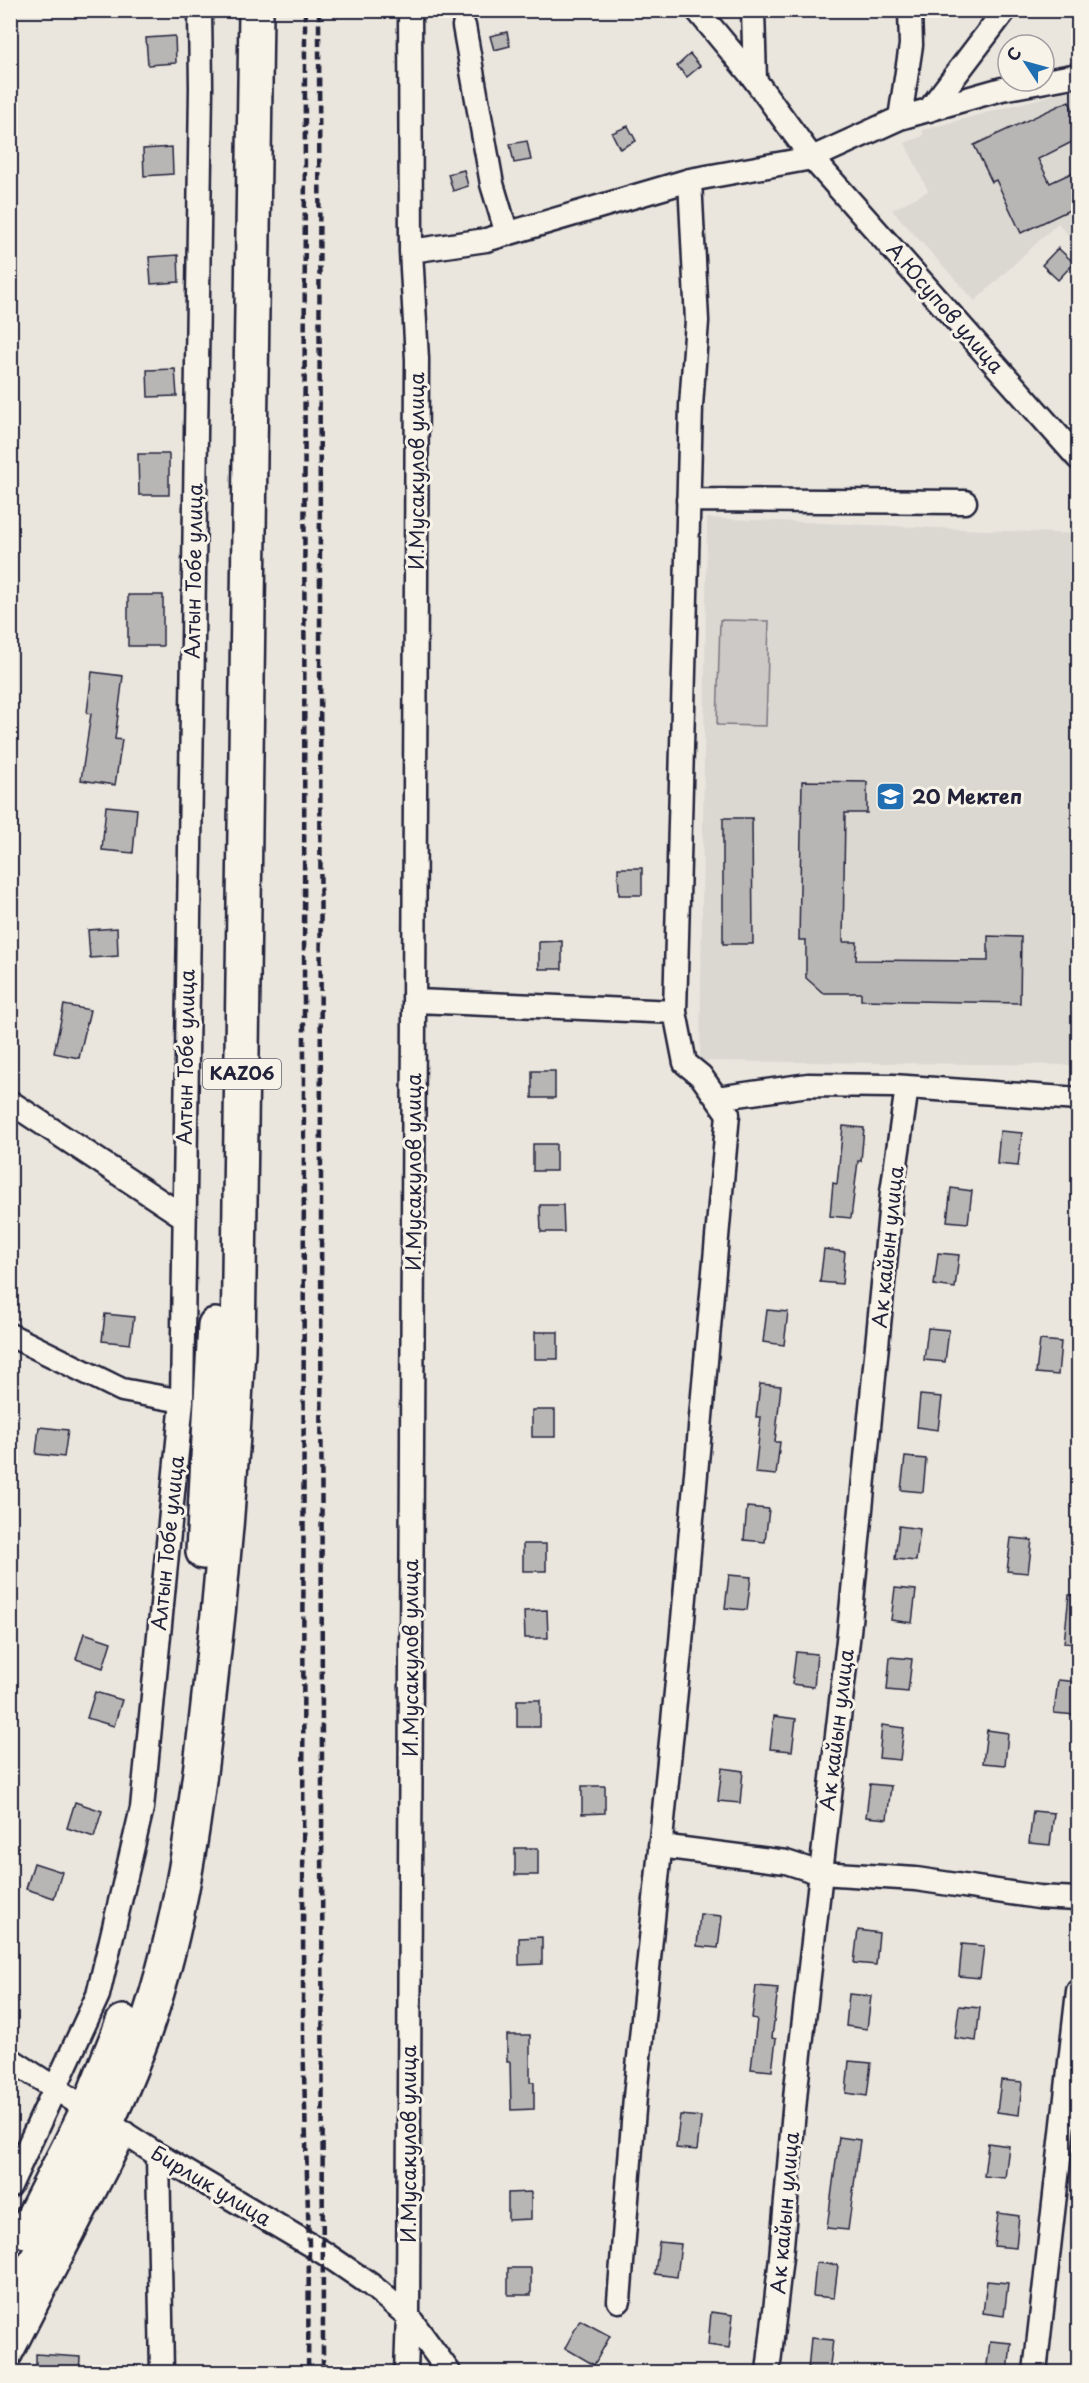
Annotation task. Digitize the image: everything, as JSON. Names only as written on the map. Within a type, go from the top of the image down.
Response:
[{"type":"highway","name":"KАZ06","points":[[10,2262],[107,2122],[123,2022],[145,1949],[178,1771],[203,1549],[215,1350],[234,10]]},
{"type":"highway","name":"KАZ06","points":[[10,2310],[107,2122],[145,2030],[167,1955],[183,1880],[201,1774],[226,1551],[238,1350],[256,10]]},
{"type":"street","name":"Алтын Тобе улица","points":[[10,2186],[98,1995],[142,1808],[182,1401],[201,88],[200,10]]},
{"type":"street","name":"И.Мусакулов улица","points":[[406,2373],[416,1000],[417,359],[411,251],[410,10]]},
{"type":"street","name":"А.Юсупов улица","points":[[697,10],[755,80],[812,158],[1078,458]]},
{"type":"street","points":[[753,10],[755,80]]},
{"type":"street","points":[[900,118],[911,45],[910,10]]},
{"type":"street","points":[[928,110],[1005,10]]},
{"type":"street","points":[[464,26],[492,184],[507,234]]},
{"type":"street","points":[[411,251],[486,240],[690,180],[812,158],[900,118],[1002,89],[1078,75]]},
{"type":"street","points":[[619,2301],[635,2097],[728,1114],[701,1076],[685,1063],[675,1012],[691,406],[698,321],[690,180]]},
{"type":"street","points":[[688,500],[964,502]]},
{"type":"street","points":[[416,1000],[675,1012]]},
{"type":"street","points":[[717,1098],[808,1085],[907,1087],[1078,1099]]},
{"type":"street","name":"Ак кайын улица","points":[[768,2373],[820,1873],[849,1632],[892,1192],[907,1087]]},
{"type":"street","points":[[10,1102],[184,1217]]},
{"type":"street","points":[[10,1335],[122,1390],[182,1401]]},
{"type":"street","points":[[660,1846],[786,1862],[820,1873],[916,1879],[1038,1897],[1078,1899]]},
{"type":"street","points":[[1035,2373],[1078,1991]]},
{"type":"street","name":"Бирлик улица","points":[[10,2059],[158,2155],[324,2253],[371,2285],[408,2316],[449,2373]]},
{"type":"street","points":[[10,2356],[107,2122]]},
{"type":"street","points":[[158,2155],[162,2373]]},
{"type":"shaded area","points":[[1078,88],[1078,246],[1058,223],[975,301],[892,210],[928,191],[905,143],[923,136],[923,130]]},
{"type":"shaded area","name":"20 Мектеп","points":[[707,518],[1078,534],[1078,1065],[700,1061]]},
{"type":"shaded area","points":[[720,620],[769,621],[766,726],[717,725]]},
{"type":"building","points":[[507,32],[510,46],[494,50],[490,36]]},
{"type":"building","points":[[175,36],[176,63],[148,65],[146,38]]},
{"type":"building","points":[[690,54],[700,66],[687,77],[677,66]]},
{"type":"building","points":[[1069,101],[1078,122],[1078,139],[1038,159],[1050,183],[1078,170],[1078,206],[1021,233],[996,180],[992,182],[974,145]]},
{"type":"building","points":[[628,126],[636,141],[620,149],[612,133]]},
{"type":"building","points":[[527,141],[531,160],[514,163],[510,144]]},
{"type":"building","points":[[172,147],[173,174],[144,176],[143,149]]},
{"type":"building","points":[[464,170],[468,186],[453,191],[448,174]]},
{"type":"building","points":[[1058,248],[1074,263],[1058,280],[1042,265]]},
{"type":"building","points":[[178,255],[179,282],[151,284],[149,257]]},
{"type":"building","points":[[175,369],[177,396],[148,397],[147,370]]},
{"type":"building","points":[[138,454],[169,454],[169,495],[139,495]]},
{"type":"building","points":[[128,595],[163,595],[163,646],[128,646]]},
{"type":"building","points":[[92,672],[123,676],[115,739],[122,740],[115,785],[81,780],[91,714],[87,713]]},
{"type":"building","points":[[802,781],[867,782],[867,813],[845,813],[843,942],[857,942],[856,960],[988,961],[988,936],[1021,937],[1020,1003],[861,1000],[861,993],[823,993],[806,978],[806,940],[799,940]]},
{"type":"building","points":[[106,806],[137,809],[133,853],[102,850]]},
{"type":"building","points":[[723,818],[752,818],[753,944],[723,944]]},
{"type":"building","points":[[618,868],[642,868],[642,895],[619,895]]},
{"type":"building","points":[[117,928],[118,956],[90,958],[88,930]]},
{"type":"building","points":[[562,941],[562,969],[539,969],[539,942]]},
{"type":"building","points":[[64,1005],[90,1010],[79,1058],[54,1053]]},
{"type":"building","points":[[532,1071],[555,1071],[555,1098],[532,1098]]},
{"type":"building","points":[[843,1126],[864,1128],[851,1218],[830,1216],[833,1183],[837,1184]]},
{"type":"building","points":[[1000,1131],[1022,1133],[1018,1166],[997,1164]]},
{"type":"building","points":[[533,1144],[556,1144],[556,1171],[533,1171]]},
{"type":"building","points":[[951,1188],[972,1191],[968,1223],[947,1221]]},
{"type":"building","points":[[540,1205],[563,1205],[564,1232],[541,1232]]},
{"type":"building","points":[[824,1249],[845,1252],[842,1284],[820,1282]]},
{"type":"building","points":[[938,1253],[959,1255],[955,1288],[934,1285]]},
{"type":"building","points":[[767,1310],[788,1312],[784,1345],[763,1342]]},
{"type":"building","points":[[105,1314],[134,1317],[130,1344],[102,1341]]},
{"type":"building","points":[[928,1328],[949,1330],[945,1362],[924,1360]]},
{"type":"building","points":[[535,1332],[558,1332],[558,1359],[535,1359]]},
{"type":"building","points":[[1040,1340],[1061,1342],[1058,1375],[1036,1373]]},
{"type":"building","points":[[760,1384],[781,1386],[775,1442],[780,1442],[776,1475],[755,1473],[761,1417],[756,1417]]},
{"type":"building","points":[[920,1395],[942,1397],[938,1430],[917,1427]]},
{"type":"building","points":[[532,1410],[555,1410],[555,1437],[532,1437]]},
{"type":"building","points":[[39,1427],[68,1430],[64,1457],[36,1454]]},
{"type":"building","points":[[905,1457],[926,1459],[923,1492],[901,1490]]},
{"type":"building","points":[[747,1507],[769,1509],[765,1542],[744,1540]]},
{"type":"building","points":[[899,1526],[920,1529],[916,1561],[895,1559]]},
{"type":"building","points":[[1011,1538],[1032,1540],[1028,1573],[1007,1571]]},
{"type":"building","points":[[523,1544],[546,1544],[546,1571],[523,1571]]},
{"type":"building","points":[[729,1575],[751,1577],[747,1610],[725,1608]]},
{"type":"building","points":[[895,1588],[916,1590],[912,1623],[891,1620]]},
{"type":"building","points":[[1069,1595],[1078,1595],[1078,1644],[1064,1643]]},
{"type":"building","points":[[547,1610],[548,1638],[525,1638],[524,1611]]},
{"type":"building","points":[[84,1633],[111,1642],[103,1668],[76,1659]]},
{"type":"building","points":[[796,1652],[817,1654],[814,1687],[792,1684]]},
{"type":"building","points":[[890,1657],[912,1659],[908,1692],[887,1690]]},
{"type":"building","points":[[1058,1680],[1078,1682],[1076,1715],[1054,1713]]},
{"type":"building","points":[[95,1692],[122,1700],[114,1726],[87,1718]]},
{"type":"building","points":[[517,1700],[540,1700],[540,1727],[517,1727]]},
{"type":"building","points":[[774,1716],[796,1719],[792,1751],[770,1749]]},
{"type":"building","points":[[882,1725],[904,1728],[900,1760],[879,1758]]},
{"type":"building","points":[[987,1730],[1008,1733],[1005,1765],[983,1763]]},
{"type":"building","points":[[722,1768],[743,1771],[740,1803],[718,1801]]},
{"type":"building","points":[[870,1784],[891,1786],[887,1819],[866,1817]]},
{"type":"building","points":[[582,1786],[605,1786],[605,1813],[582,1814]]},
{"type":"building","points":[[75,1802],[102,1811],[94,1837],[67,1828]]},
{"type":"building","points":[[1033,1811],[1054,1813],[1050,1845],[1029,1843]]},
{"type":"building","points":[[515,1848],[538,1848],[538,1875],[515,1875]]},
{"type":"building","points":[[34,1863],[62,1872],[54,1898],[26,1889]]},
{"type":"building","points":[[700,1914],[722,1916],[718,1948],[697,1946]]},
{"type":"building","points":[[858,1930],[879,1933],[876,1965],[854,1963]]},
{"type":"building","points":[[542,1937],[542,1964],[519,1965],[519,1938]]},
{"type":"building","points":[[962,1944],[984,1946],[980,1978],[959,1976]]},
{"type":"building","points":[[756,1986],[778,1988],[772,2038],[776,2039],[772,2071],[751,2069],[757,2019],[752,2018]]},
{"type":"building","points":[[849,1994],[871,1996],[867,2029],[846,2026]]},
{"type":"building","points":[[959,2006],[980,2008],[976,2041],[955,2038]]},
{"type":"building","points":[[507,2035],[530,2035],[530,2082],[534,2082],[534,2109],[511,2110]]},
{"type":"building","points":[[849,2061],[871,2063],[867,2096],[846,2093]]},
{"type":"building","points":[[1001,2080],[1022,2082],[1019,2115],[997,2112]]},
{"type":"building","points":[[680,2115],[701,2117],[697,2150],[676,2148]]},
{"type":"building","points":[[839,2137],[860,2140],[848,2230],[827,2228]]},
{"type":"building","points":[[988,2143],[1009,2146],[1005,2178],[984,2176]]},
{"type":"building","points":[[531,2192],[531,2219],[508,2220],[508,2193]]},
{"type":"building","points":[[998,2213],[1019,2216],[1016,2248],[994,2246]]},
{"type":"building","points":[[659,2242],[681,2244],[677,2277],[655,2274]]},
{"type":"building","points":[[816,2263],[838,2265],[834,2298],[813,2296]]},
{"type":"building","points":[[508,2268],[531,2268],[531,2295],[508,2295]]},
{"type":"building","points":[[987,2281],[1008,2283],[1004,2316],[983,2313]]},
{"type":"building","points":[[711,2312],[733,2315],[729,2348],[708,2345]]},
{"type":"building","points":[[580,2320],[610,2336],[594,2365],[565,2348]]},
{"type":"building","points":[[811,2338],[833,2340],[829,2373],[808,2370]]},
{"type":"building","points":[[990,2341],[1011,2343],[1008,2373],[986,2373]]},
{"type":"building","points":[[36,2354],[80,2357],[79,2373],[36,2373]]},
{"type":"railway","points":[[305,10],[303,2038],[309,2245],[308,2372]]},
{"type":"railway","points":[[319,10],[323,2372]]},
{"type":"place","name":"20 Мектеп","points":[[891,797]]}]
